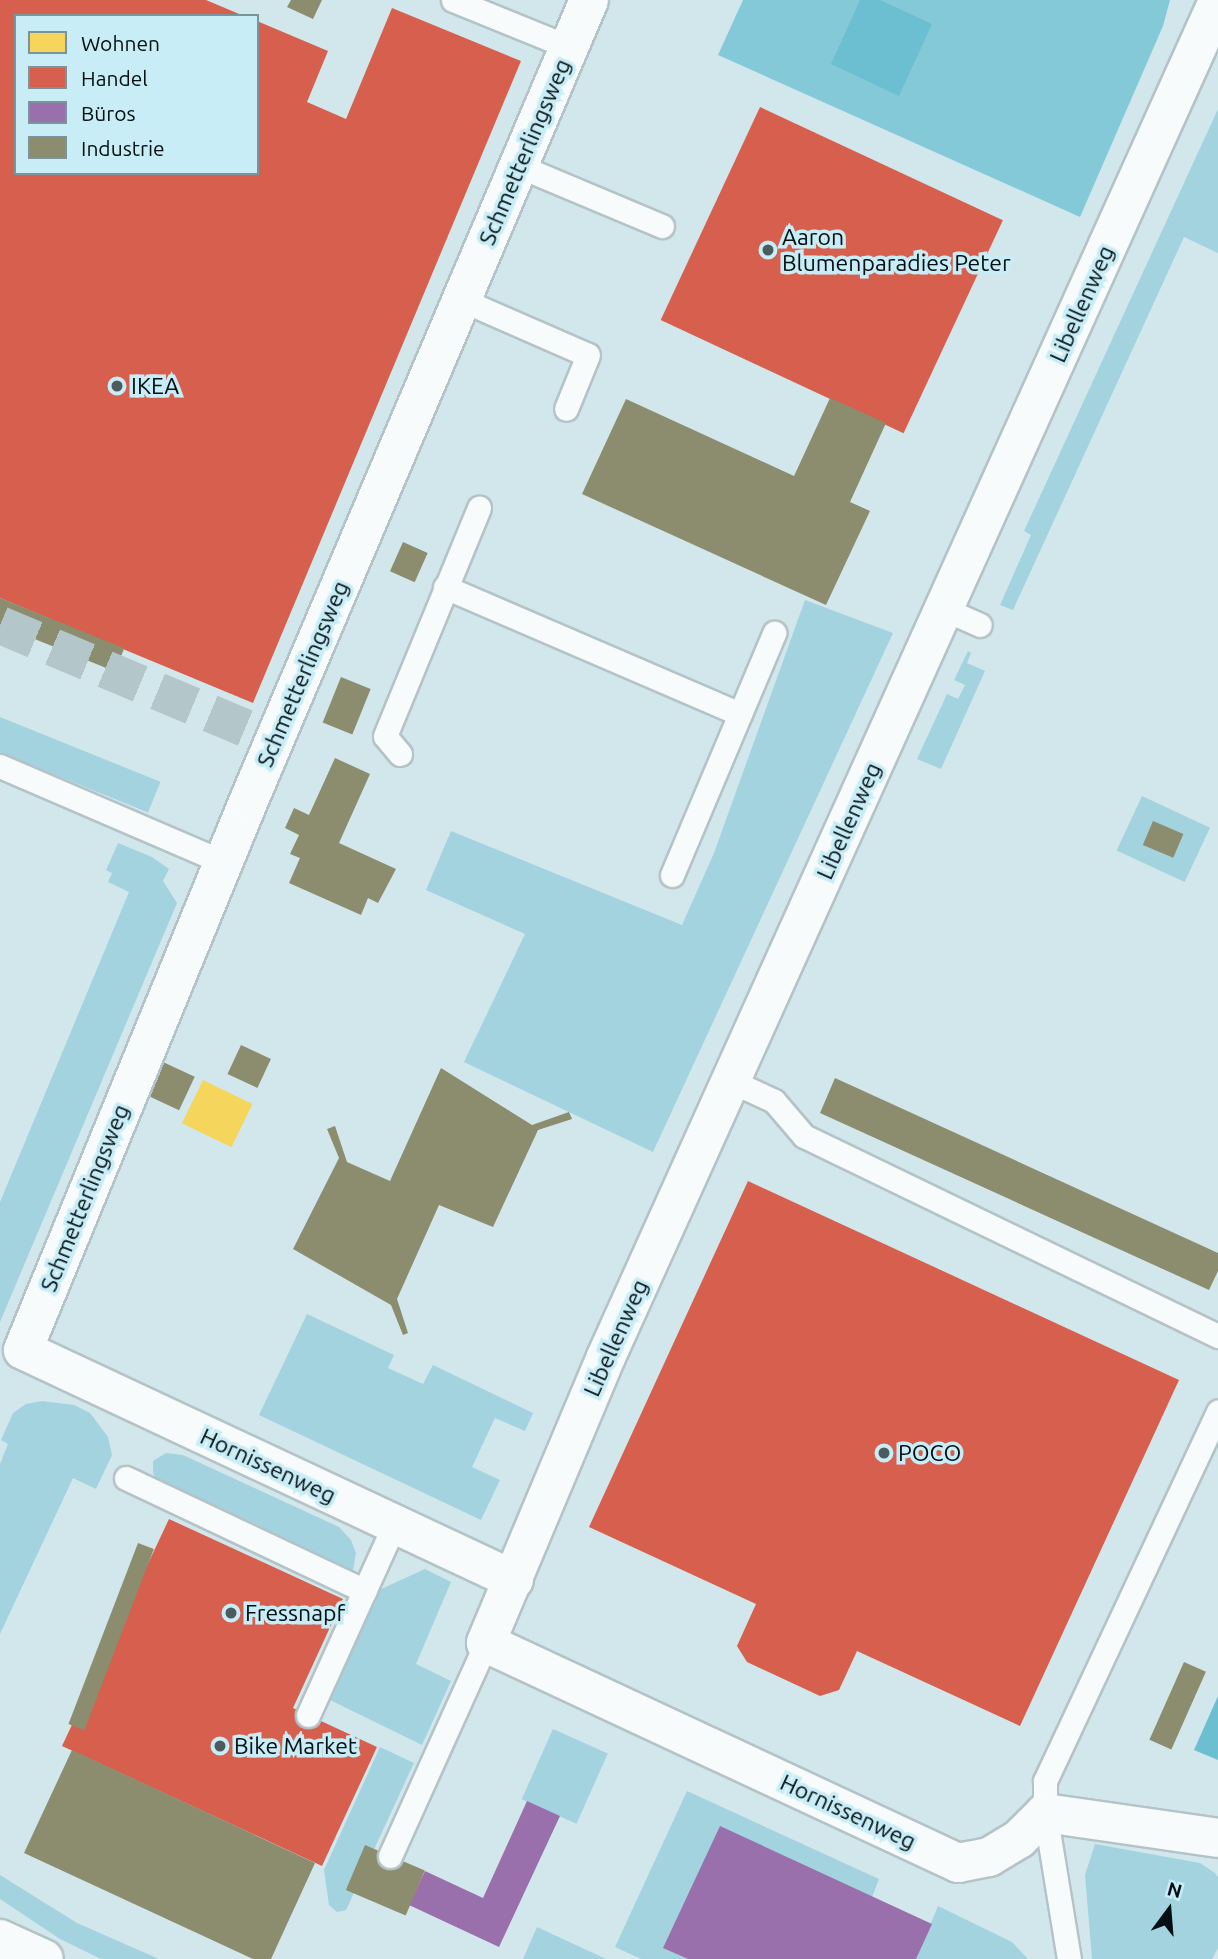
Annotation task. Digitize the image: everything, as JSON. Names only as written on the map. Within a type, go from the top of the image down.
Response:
[{"type":"street","name":"Schmetterlingsweg","points":[[23,1350],[223,862],[589,0]]},
{"type":"street","name":"Libellenweg","points":[[486,1643],[607,1357],[1218,1]]},
{"type":"street","name":"Hornissenweg","points":[[23,1350],[514,1580]]},
{"type":"street","name":"Hornissenweg","points":[[486,1643],[958,1863],[989,1857],[1019,1839],[1045,1813]]},
{"type":"street","points":[[1045,1813],[1218,1838]]},
{"type":"street","points":[[0,1939],[44,1959]]},
{"type":"lane","points":[[453,0],[569,47]]},
{"type":"lane","points":[[519,166],[662,226]]},
{"type":"lane","points":[[462,300],[588,355],[566,409]]},
{"type":"lane","points":[[400,754],[385,736],[419,674],[445,587],[479,508]]},
{"type":"lane","points":[[445,587],[740,714]]},
{"type":"lane","points":[[944,609],[980,625]]},
{"type":"lane","points":[[671,875],[697,793],[740,714],[774,633]]},
{"type":"lane","points":[[0,766],[223,862]]},
{"type":"lane","points":[[731,1082],[775,1101],[804,1136],[1218,1336]]},
{"type":"lane","points":[[1069,1959],[1045,1813],[1045,1781],[1217,1417]]},
{"type":"lane","points":[[126,1479],[365,1591]]},
{"type":"lane","points":[[309,1716],[394,1525]]},
{"type":"lane","points":[[390,1856],[486,1643]]},
{"type":"shaded area","points":[[743,0],[1170,0],[1163,26],[1080,217],[718,55]]},
{"type":"shaded area","points":[[860,0],[880,0],[932,24],[899,96],[831,64]]},
{"type":"shaded area","points":[[1218,109],[1218,253],[1184,237],[1013,610],[1000,605],[1031,535],[1024,531]]},
{"type":"shaded area","points":[[805,600],[893,633],[653,1152],[464,1062],[525,934],[426,890],[451,831],[682,925],[714,853]]},
{"type":"shaded area","points":[[968,651],[971,653],[967,663],[985,671],[941,769],[917,759],[947,694],[958,699],[965,685],[954,680]]},
{"type":"shaded area","points":[[0,717],[160,782],[148,812],[0,753]]},
{"type":"shaded area","points":[[1142,796],[1210,828],[1185,882],[1117,850]]},
{"type":"shaded area","points":[[118,843],[152,857],[169,869],[163,881],[177,903],[0,1322],[0,1202],[129,892],[108,882],[112,873],[106,870]]},
{"type":"shaded area","points":[[307,1314],[394,1355],[388,1368],[423,1384],[433,1365],[533,1413],[525,1431],[495,1418],[472,1467],[500,1480],[481,1520],[259,1415]]},
{"type":"shaded area","points":[[42,1401],[74,1405],[90,1413],[108,1437],[112,1455],[96,1489],[73,1478],[0,1634],[0,1464],[8,1444],[1,1440],[13,1413],[26,1404]]},
{"type":"shaded area","points":[[166,1453],[183,1455],[339,1527],[351,1540],[356,1553],[353,1570],[307,1564],[161,1488],[153,1473],[153,1461]]},
{"type":"shaded area","points":[[425,1569],[451,1582],[416,1664],[451,1681],[422,1745],[330,1700],[379,1590]]},
{"type":"shaded area","points":[[1218,1696],[1218,1760],[1194,1750]]},
{"type":"shaded area","points":[[553,1729],[608,1753],[576,1824],[522,1799]]},
{"type":"shaded area","points":[[380,1747],[414,1763],[346,1910],[337,1912],[329,1905],[324,1870]]},
{"type":"shaded area","points":[[687,1791],[879,1879],[872,1897],[664,1948],[688,1959],[641,1959],[615,1947]]},
{"type":"shaded area","points":[[1095,1844],[1200,1863],[1215,1873],[1218,1877],[1218,1948],[1212,1959],[1092,1959],[1085,1875]]},
{"type":"shaded area","points":[[0,1875],[77,1923],[159,1959],[101,1959],[60,1939],[0,1899]]},
{"type":"shaded area","points":[[938,1906],[1012,1942],[1028,1959],[916,1959]]},
{"type":"shaded area","points":[[537,1927],[606,1959],[523,1959]]},
{"type":"building: Wohnen","points":[[203,1080],[252,1104],[231,1147],[182,1123]]},
{"type":"building: Handel","points":[[0,0],[206,0],[239,14],[14,14],[14,175],[259,175],[259,22],[328,51],[307,102],[346,119],[392,8],[521,61],[253,703],[0,598]]},
{"type":"building: Handel","points":[[760,107],[1003,220],[904,433],[661,320]]},
{"type":"building: Handel","name":"POCO","points":[[748,1181],[1179,1380],[1020,1726],[857,1651],[839,1690],[820,1696],[747,1662],[737,1646],[756,1604],[589,1527]]},
{"type":"building: Handel","name":"Bike Market","points":[[169,1519],[343,1599],[293,1708],[377,1747],[322,1866],[62,1746]]},
{"type":"building: Büros","points":[[527,1801],[560,1816],[499,1947],[409,1905],[425,1871],[483,1898]]},
{"type":"building: Büros","points":[[720,1826],[932,1924],[916,1959],[688,1959],[663,1948]]},
{"type":"building: Industrie","points":[[291,0],[322,0],[313,19],[287,7]]},
{"type":"building: Industrie","points":[[830,398],[886,423],[850,502],[870,511],[826,605],[582,494],[626,399],[794,476]]},
{"type":"building: Industrie","points":[[403,542],[428,553],[415,582],[390,571]]},
{"type":"building: Industrie","points":[[0,598],[124,648],[115,671],[0,625]]},
{"type":"building: Industrie","points":[[341,677],[371,689],[352,734],[323,722]]},
{"type":"building: Industrie","points":[[335,758],[370,774],[339,843],[396,869],[378,903],[368,898],[361,915],[289,883],[300,858],[290,854],[299,835],[285,828],[294,808],[309,815]]},
{"type":"building: Industrie","points":[[1153,821],[1183,834],[1173,858],[1143,845]]},
{"type":"building: Industrie","points":[[241,1045],[271,1059],[257,1088],[227,1074]]},
{"type":"building: Industrie","points":[[163,1062],[195,1077],[179,1110],[147,1096]]},
{"type":"building: Industrie","points":[[441,1068],[532,1125],[569,1112],[572,1119],[538,1130],[493,1227],[439,1205],[397,1299],[408,1333],[403,1335],[391,1305],[293,1249],[339,1158],[327,1129],[335,1126],[347,1162],[390,1181]]},
{"type":"building: Industrie","points":[[835,1078],[1218,1253],[1218,1271],[1209,1290],[820,1113]]},
{"type":"building: Industrie","points":[[138,1543],[154,1549],[84,1730],[68,1724]]},
{"type":"building: Industrie","points":[[1184,1662],[1206,1672],[1171,1749],[1149,1740]]},
{"type":"building: Industrie","points":[[72,1750],[315,1863],[271,1959],[253,1959],[24,1853]]},
{"type":"building: Industrie","points":[[365,1845],[425,1870],[406,1916],[346,1890]]},
{"type":"tunnel","points":[[0,625],[250,730]]},
{"type":"place","name":"Aaron Blumenparadies Peter","points":[[768,250]]},
{"type":"place","name":"IKEA","points":[[117,386]]},
{"type":"place","name":"POCO","points":[[884,1453]]},
{"type":"place","name":"Fressnapf","points":[[231,1613]]},
{"type":"place","name":"Bike Market","points":[[220,1746]]}]
